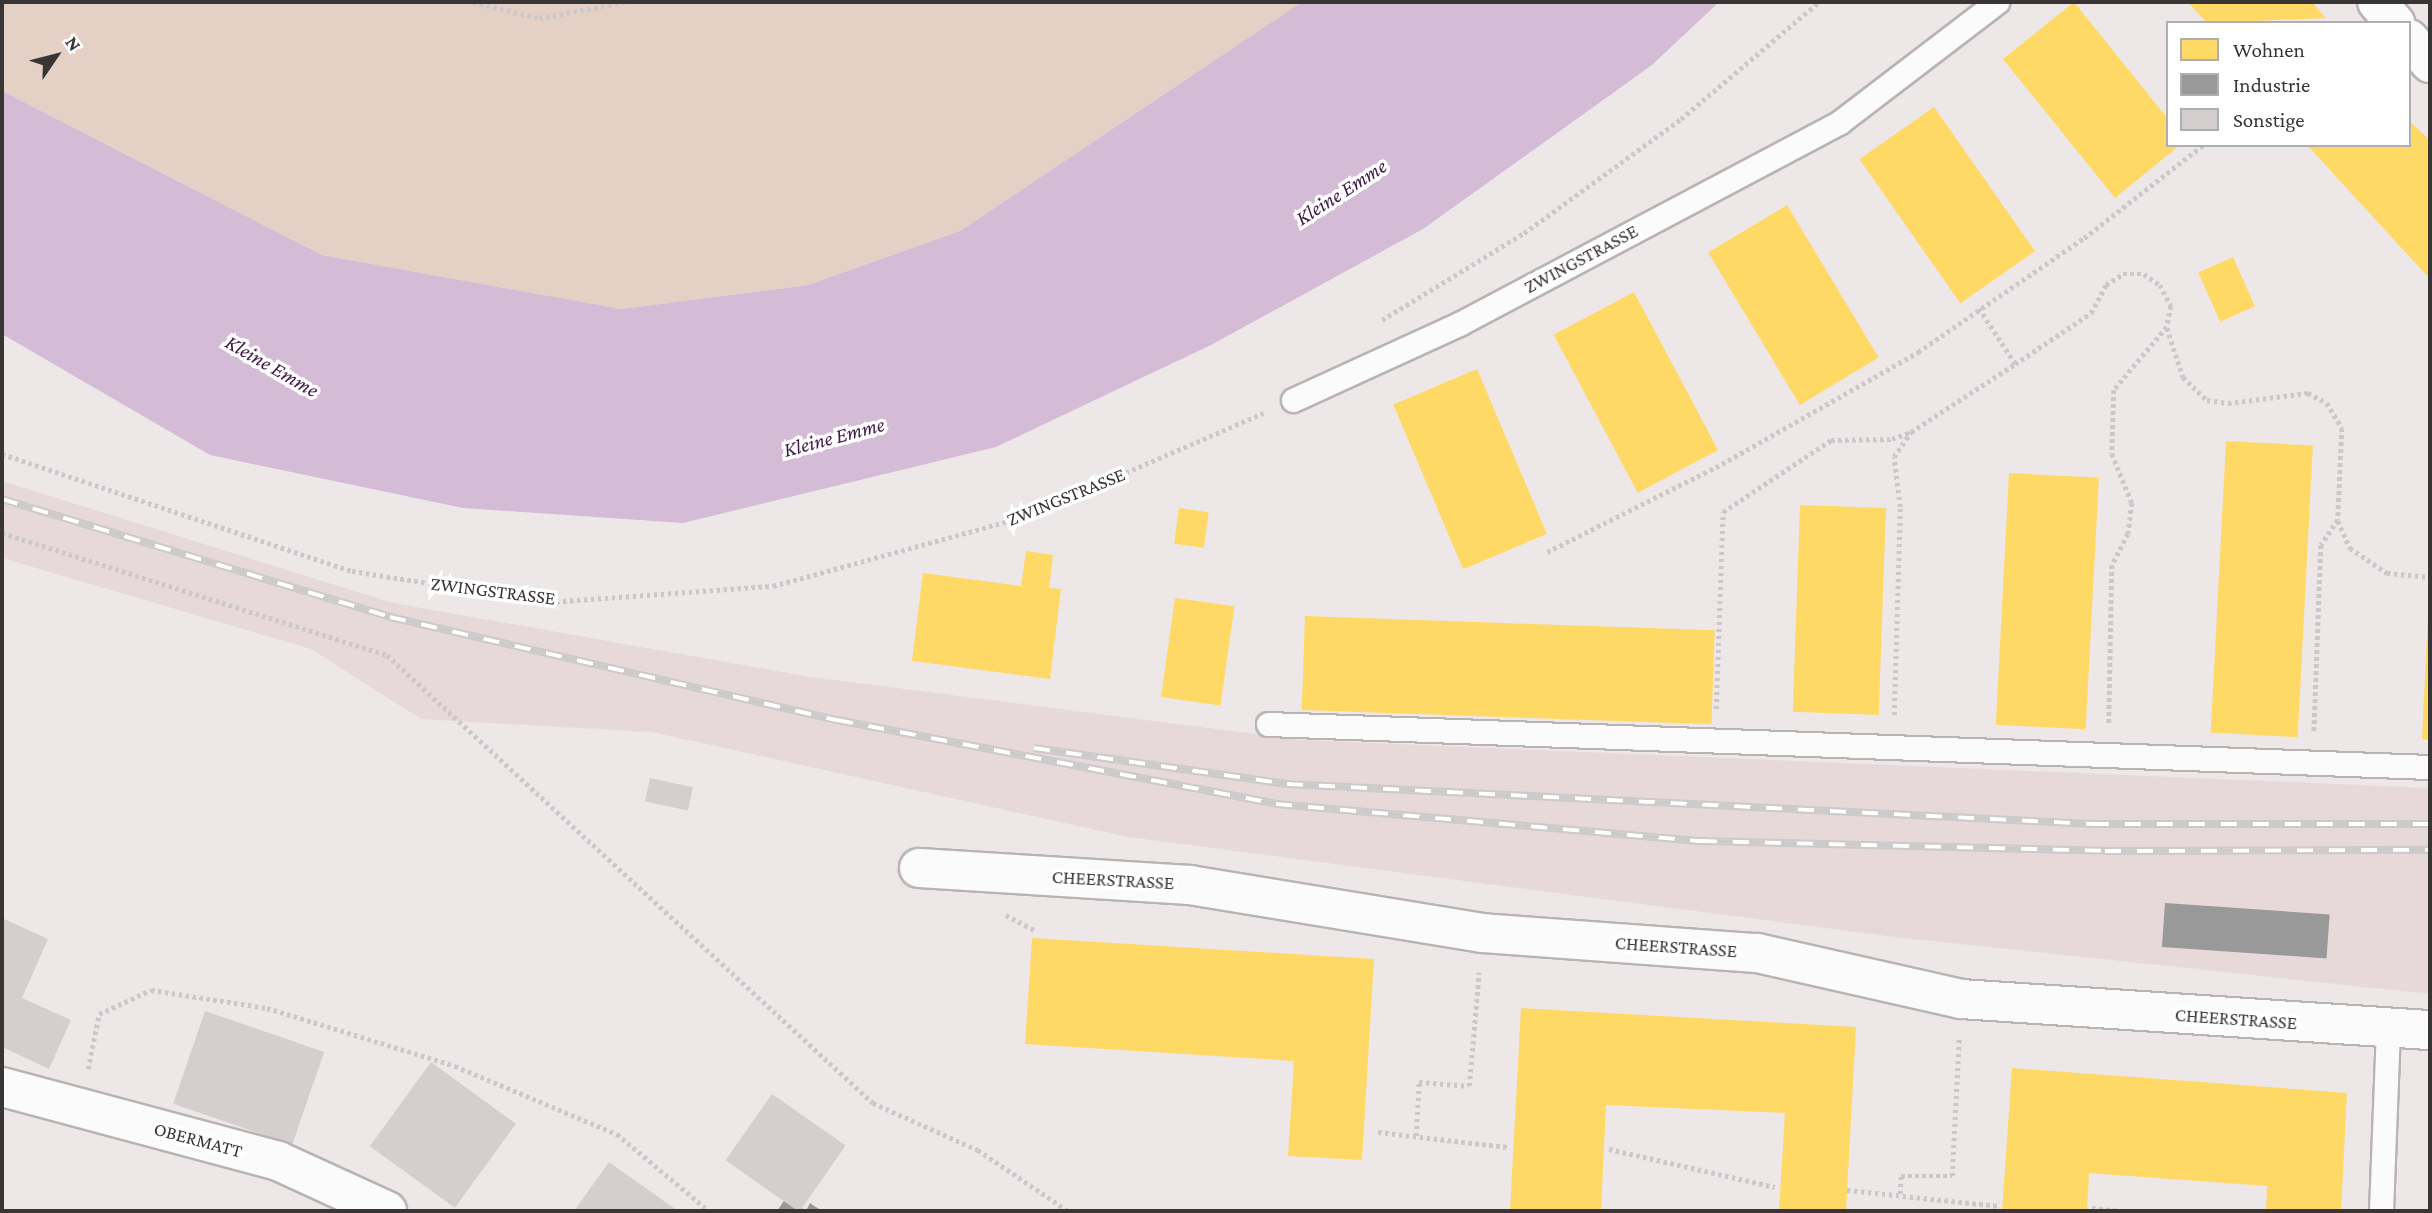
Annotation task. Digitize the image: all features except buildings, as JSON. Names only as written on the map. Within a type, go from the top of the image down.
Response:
[{"type":"street","points":[[2377,2],[2393,21]]},
{"type":"street","points":[[2411,41],[2430,64]]},
{"type":"street","name":"CHEERSTRASSE","points":[[919,869],[1190,885],[1482,933],[1769,955],[1961,999],[2388,1030],[2430,1030]]},
{"type":"street","name":"OBERMATT","points":[[2,1087],[278,1161],[387,1211]]},
{"type":"lane","name":"ZWINGSTRASSE","points":[[1293,400],[1459,324],[1840,122],[1997,2]]},
{"type":"lane","points":[[1268,724],[2430,767]]},
{"type":"lane","points":[[2381,1211],[2388,1030]]},
{"type":"path","points":[[472,2],[539,18],[625,2]]},
{"type":"path","points":[[1378,323],[1602,176],[1819,2]]},
{"type":"path","points":[[1547,552],[1721,464],[1979,309],[2200,147]]},
{"type":"path","points":[[1715,741],[1723,512],[1831,440],[1892,439],[1912,432],[2091,313],[2106,285],[2123,274],[2144,274],[2160,285],[2171,306],[2167,327],[2183,377],[2207,400],[2228,403],[2308,393],[2327,403],[2342,429],[2338,520],[2350,548],[2387,573],[2430,577]]},
{"type":"path","points":[[1979,309],[2015,364]]},
{"type":"path","points":[[2108,755],[2112,565],[2128,534],[2132,503],[2112,454],[2114,390],[2167,327]]},
{"type":"path","name":"ZWINGSTRASSE","points":[[2,454],[352,571],[549,602],[773,586],[1024,517],[1293,400]]},
{"type":"path","points":[[1893,747],[1900,544],[1894,457],[1912,432]]},
{"type":"path","points":[[2314,763],[2321,545],[2338,520]]},
{"type":"path","points":[[2,533],[387,655],[873,1103],[978,1150],[1068,1211]]},
{"type":"path","points":[[1416,1136],[1419,1082],[1469,1086],[1482,933]]},
{"type":"path","points":[[80,1108],[99,1014],[150,990],[267,1007],[455,1066],[617,1134],[709,1211]]},
{"type":"path","points":[[1900,1194],[1901,1176],[1952,1176],[1961,999]]},
{"type":"path","points":[[1378,1132],[1507,1147]]},
{"type":"path","points":[[1609,1149],[1775,1187]]},
{"type":"path","points":[[1847,1190],[1999,1206]]},
{"type":"path","points":[[2092,1208],[2123,1211]]},
{"type":"shaded area","points":[[2,2],[1302,2],[960,231],[808,285],[621,309],[322,255],[2,91]]},
{"type":"shaded area","points":[[2,481],[393,603],[811,677],[1302,740],[2430,788],[2430,994],[1895,937],[1128,837],[652,732],[421,719],[311,649],[2,558]]},
{"type":"water","name":"Kleine Emme","points":[[1302,2],[1719,2],[1652,65],[1423,229],[1211,345],[996,447],[683,523],[463,508],[210,455],[2,334],[2,91],[322,255],[621,309],[808,285],[960,231]]},
{"type":"railway","points":[[2,499],[390,617],[837,720],[1276,804],[1701,841],[2105,851],[2430,850]]},
{"type":"railway","points":[[1034,748],[1287,784],[2093,824],[2430,824]]}]
